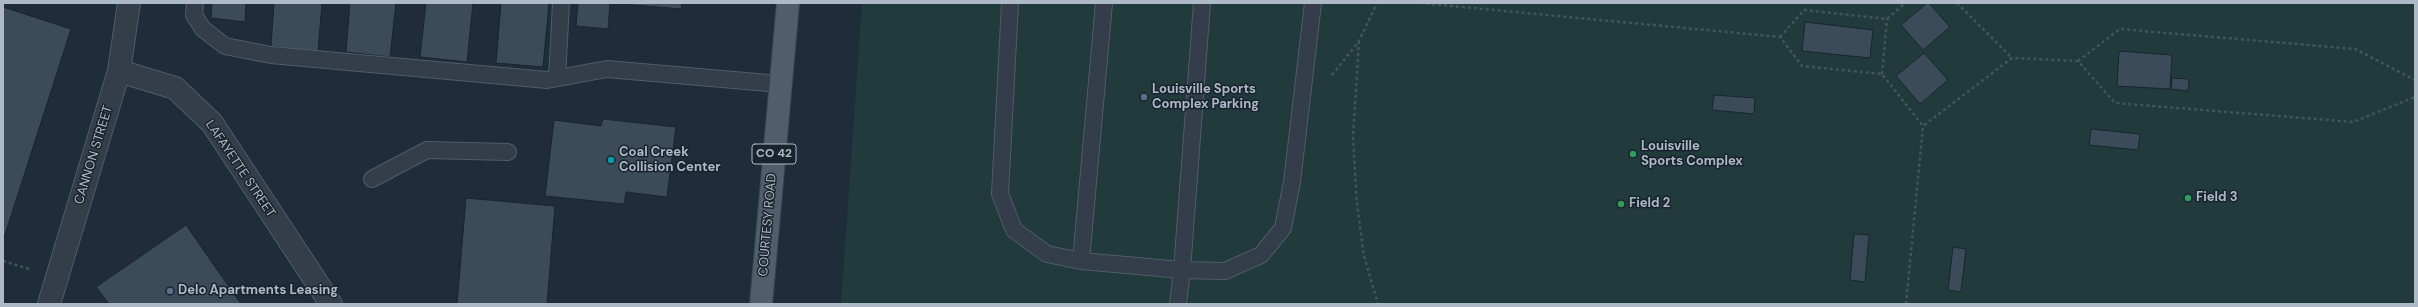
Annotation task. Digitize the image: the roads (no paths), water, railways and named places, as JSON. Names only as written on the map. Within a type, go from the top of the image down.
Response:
[{"type":"main road","name":"COURTESY ROAD","points":[[761,304],[788,3]]},
{"type":"street","name":"CANNON STREET","points":[[49,304],[119,71],[129,3]]},
{"type":"street","name":"LAFAYETTE STREET","points":[[119,71],[175,88],[212,123],[331,304]]},
{"type":"lane","points":[[195,3],[194,15],[203,29],[225,46],[271,55],[547,80],[607,69],[780,84]]},
{"type":"lane","points":[[557,78],[561,3]]},
{"type":"lane","points":[[1010,3],[1000,194],[1014,230],[1047,254],[1081,261],[1182,270],[1225,271],[1261,255],[1283,228],[1292,182],[1313,3]]},
{"type":"lane","points":[[1081,261],[1104,3]]},
{"type":"lane","points":[[1178,304],[1182,270],[1202,3]]},
{"type":"lane","points":[[372,179],[428,150],[508,152]]},
{"type":"place","name":"Louisville Sports Complex Parking","points":[[1144,97]]},
{"type":"place","name":"Louisville Sports Complex","points":[[1633,154]]},
{"type":"place","name":"Coal Creek Collision Center","points":[[611,160]]},
{"type":"place","name":"Field 3","points":[[2188,198]]},
{"type":"place","name":"Field 2","points":[[1621,204]]},
{"type":"place","name":"Delo Apartments Leasing","points":[[170,291]]}]
